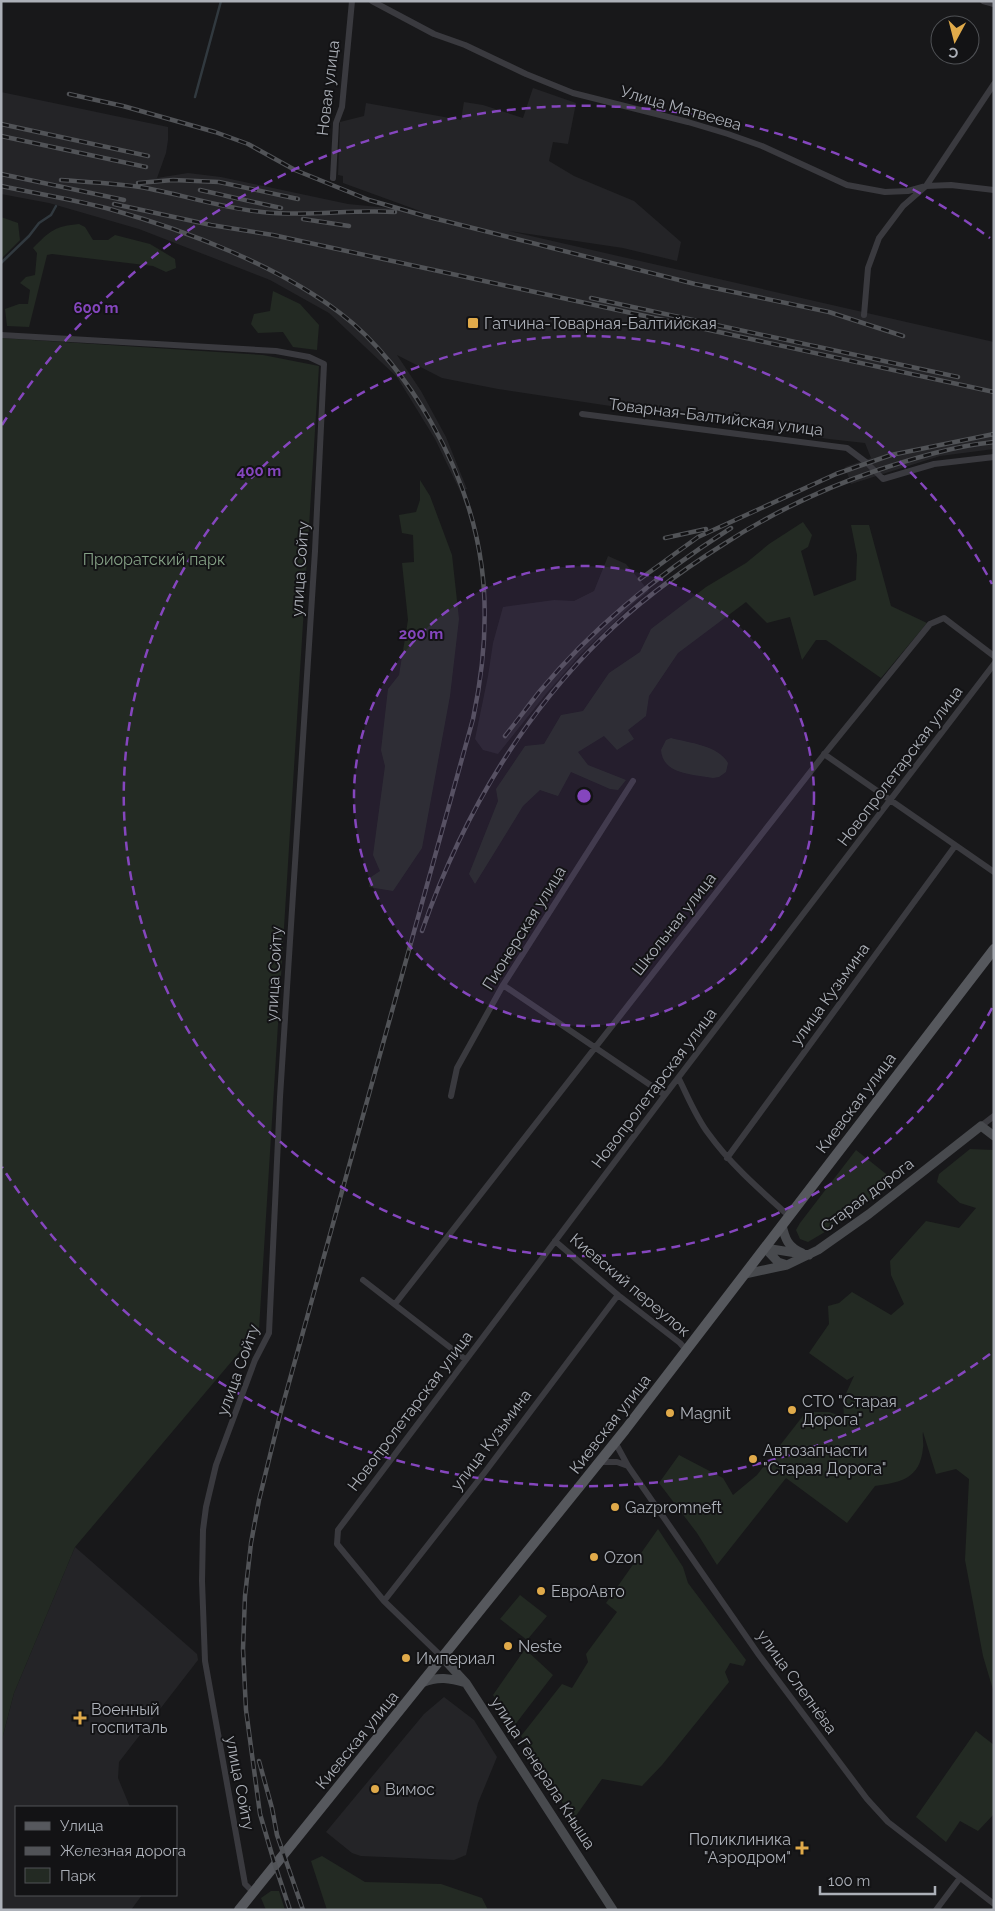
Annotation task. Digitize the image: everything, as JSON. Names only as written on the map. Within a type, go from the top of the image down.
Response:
[{"type":"main road","name":"Киевская улица","points":[[239,1910],[615,1442],[994,949]]},
{"type":"street","name":"Новая улица","points":[[333,178],[336,123],[342,107],[352,1]]},
{"type":"street","name":"Улица Матвеева","points":[[372,1],[434,34],[465,45],[573,94],[688,122],[728,134],[762,146],[847,185],[885,192],[908,191],[926,186],[951,185],[994,190]]},
{"type":"street","points":[[983,1],[994,4]]},
{"type":"street","points":[[864,315],[868,268],[879,238],[903,206],[926,186],[994,84]]},
{"type":"street","name":"улица Сойту","points":[[1,335],[276,351],[309,357],[324,364],[316,551],[280,1097],[269,1333],[256,1360],[216,1465],[206,1507],[203,1530],[202,1581],[205,1661],[245,1884],[253,1892]]},
{"type":"street","name":"Товарная-Балтийская улица","points":[[582,414],[847,448],[867,463],[883,479],[934,464],[994,457]]},
{"type":"street","name":"Школьная улица","points":[[395,1304],[824,754],[930,624],[944,618],[994,656]]},
{"type":"street","name":"Новопролетарская улица","points":[[384,1601],[337,1544],[338,1530],[465,1359],[994,664]]},
{"type":"street","points":[[824,754],[994,872]]},
{"type":"street","name":"Пионерская улица","points":[[451,1096],[457,1068],[503,985],[633,781]]},
{"type":"street","name":"улица Кузьмина","points":[[727,1158],[955,846]]},
{"type":"street","points":[[503,985],[665,1096]]},
{"type":"street","points":[[678,1079],[707,1131],[727,1158],[750,1182],[789,1216]]},
{"type":"street","name":"Старая дорога","points":[[746,1274],[787,1265],[809,1255],[856,1224],[994,1116]]},
{"type":"street","points":[[981,1126],[994,1136]]},
{"type":"street","points":[[782,1225],[786,1242],[793,1249],[809,1255]]},
{"type":"street","name":"Киевский переулок","points":[[555,1241],[618,1295],[680,1343],[686,1350]]},
{"type":"street","points":[[765,1248],[809,1255]]},
{"type":"street","points":[[765,1248],[778,1262],[787,1265]]},
{"type":"street","points":[[363,1280],[465,1359]]},
{"type":"street","name":"улица Кузьмина","points":[[384,1601],[485,1472],[618,1295]]},
{"type":"street","name":"улица Слепнёва","points":[[615,1442],[628,1466],[760,1655],[867,1798],[888,1822],[994,1904]]},
{"type":"street","points":[[599,1462],[617,1462],[628,1466]]},
{"type":"street","points":[[384,1601],[442,1657]]},
{"type":"street","name":"улица Генерала Кныша","points":[[442,1657],[466,1683],[613,1910]]},
{"type":"street","points":[[422,1683],[439,1678],[448,1678],[466,1683]]},
{"type":"street","points":[[936,1910],[960,1878]]},
{"type":"shaded area","points":[[533,88],[576,103],[568,144],[553,142],[549,161],[574,176],[634,201],[681,242],[677,261],[623,248],[509,231],[994,342],[994,449],[940,456],[851,484],[845,467],[871,458],[865,443],[498,389],[442,378],[397,355],[421,391],[446,437],[467,489],[460,491],[435,439],[397,377],[329,313],[270,280],[139,229],[49,203],[1,194],[1,92],[168,127],[166,153],[157,178],[188,173],[221,177],[348,204],[420,211],[343,183],[343,176],[338,175],[340,122],[364,116],[366,103],[461,120],[464,102],[483,105],[523,118]]},
{"type":"shaded area","points":[[608,556],[626,564],[649,591],[581,654],[498,754],[483,750],[475,739],[493,643],[503,607],[554,600],[574,601],[594,591]]},
{"type":"shaded area","name":"Военный госпиталь","points":[[75,1547],[197,1654],[198,1660],[119,1762],[118,1778],[130,1806],[15,1806],[15,1896],[141,1896],[131,1910],[1,1910],[1,1743],[14,1693]]},
{"type":"shaded area","points":[[444,1697],[474,1720],[497,1757],[478,1803],[466,1855],[454,1860],[361,1856],[352,1853],[326,1832],[424,1714]]},
{"type":"green space","points":[[1,217],[18,223],[20,240],[1,259]]},
{"type":"green space","points":[[79,224],[85,227],[93,240],[108,240],[115,235],[150,244],[175,259],[176,268],[166,272],[153,266],[52,254],[47,255],[29,327],[7,326],[5,309],[19,304],[28,304],[30,290],[20,283],[26,277],[35,275],[37,253],[33,248],[53,230]]},
{"type":"green space","points":[[273,291],[300,304],[319,325],[317,350],[293,347],[283,332],[258,333],[251,324],[254,314],[270,311]]},
{"type":"green space","name":"Приоратский парк","points":[[1,338],[263,355],[319,366],[259,1329],[75,1547],[14,1693],[1,1743]]},
{"type":"green space","points":[[420,480],[430,496],[452,555],[459,619],[450,696],[422,848],[393,891],[369,887],[371,877],[380,871],[373,855],[385,766],[381,750],[388,689],[399,675],[408,620],[402,563],[414,562],[413,535],[402,533],[399,515],[416,512],[420,500]]},
{"type":"green space","points":[[803,522],[812,535],[808,547],[801,551],[814,596],[856,580],[857,555],[851,525],[869,525],[891,606],[927,623],[881,678],[826,640],[816,640],[802,660],[790,617],[767,623],[746,602],[678,653],[649,696],[646,716],[628,730],[634,739],[617,750],[604,736],[578,752],[588,765],[626,780],[618,790],[610,789],[571,772],[558,796],[540,790],[523,806],[475,884],[469,874],[498,801],[496,789],[525,746],[544,744],[561,715],[583,711],[609,673],[640,652],[651,629],[706,587],[746,563],[769,544]]},
{"type":"green space","points":[[671,738],[710,748],[717,752],[728,763],[726,772],[719,777],[713,778],[688,774],[673,769],[663,758],[661,750],[666,740]]},
{"type":"green space","points":[[970,1149],[994,1150],[994,1693],[983,1656],[965,1560],[969,1479],[956,1469],[936,1474],[923,1432],[921,1458],[913,1473],[893,1483],[875,1486],[847,1523],[786,1478],[717,1565],[697,1533],[659,1483],[679,1455],[723,1478],[733,1495],[757,1475],[806,1412],[829,1412],[844,1417],[843,1400],[854,1376],[847,1380],[809,1353],[829,1324],[828,1306],[839,1303],[852,1292],[891,1315],[904,1304],[891,1275],[890,1261],[926,1221],[959,1228],[976,1208],[960,1203],[937,1182],[939,1174]]},
{"type":"green space","points":[[856,1150],[890,1177],[887,1187],[840,1223],[808,1242],[800,1239],[796,1230],[800,1223]]},
{"type":"green space","points":[[658,1529],[683,1567],[688,1583],[746,1660],[743,1666],[730,1663],[725,1672],[729,1682],[662,1765],[642,1786],[602,1779],[573,1820],[521,1736],[562,1684],[572,1688],[588,1662],[586,1654],[617,1612],[606,1603]]},
{"type":"green space","points":[[520,1595],[547,1616],[527,1640],[500,1619]]},
{"type":"green space","points":[[525,1649],[553,1675],[514,1726],[493,1695]]},
{"type":"green space","points":[[976,1731],[994,1745],[994,1814],[978,1831],[960,1821],[946,1842],[916,1817]]},
{"type":"green space","points":[[322,1856],[365,1882],[441,1884],[482,1898],[488,1910],[327,1910],[311,1861]]},
{"type":"green space","points":[[271,1891],[279,1891],[285,1910],[266,1910],[261,1898]]},
{"type":"waterway","points":[[195,97],[221,1]]},
{"type":"waterway","points":[[1,263],[29,236],[39,223],[51,215],[56,206]]},
{"type":"railway","points":[[69,94],[123,106],[215,132],[248,144],[295,170],[369,200],[425,216],[695,284],[829,312],[903,336]]},
{"type":"railway","points":[[1,124],[148,156]]},
{"type":"railway","points":[[1,136],[146,167]]},
{"type":"railway","points":[[1,174],[124,200]]},
{"type":"railway","points":[[61,180],[140,187],[262,212],[296,214],[362,211],[395,212]]},
{"type":"railway","points":[[138,183],[173,180],[219,182],[298,199]]},
{"type":"railway","points":[[1,186],[113,210],[201,239],[261,265],[316,296],[340,313],[366,336],[391,363],[413,392],[431,422],[450,458],[464,494],[475,530],[482,566],[485,603],[484,640],[473,719],[280,1415],[259,1500],[251,1543],[245,1596],[243,1649],[246,1710],[260,1814],[290,1910]]},
{"type":"railway","points":[[200,190],[281,208]]},
{"type":"railway","points":[[114,204],[211,225],[273,235],[994,392]]},
{"type":"railway","points":[[303,219],[349,226]]},
{"type":"railway","points":[[591,298],[958,377]]},
{"type":"railway","points":[[640,579],[698,537],[836,474],[891,455],[994,434]]},
{"type":"railway","points":[[422,931],[454,851],[495,774],[518,738],[571,670],[630,612],[708,554],[799,502],[858,477],[906,461],[949,449],[994,442]]},
{"type":"railway","points":[[505,736],[561,667],[605,623],[679,563],[731,528]]},
{"type":"railway","points":[[665,538],[706,529]]},
{"type":"railway","points":[[259,1761],[272,1808],[277,1835],[303,1910]]},
{"type":"place","name":"Гатчина-Товарная-Балтийская","points":[[473,323]]},
{"type":"place","name":"СТО \"Старая Дорога\"","points":[[792,1410]]},
{"type":"place","name":"Magnit","points":[[670,1413]]},
{"type":"place","name":"Автозапчасти \"Старая Дорога\"","points":[[753,1459]]},
{"type":"place","name":"Gazpromneft","points":[[615,1507]]},
{"type":"place","name":"Ozon","points":[[594,1557]]},
{"type":"place","name":"ЕвроАвто","points":[[541,1591]]},
{"type":"place","name":"Neste","points":[[508,1646]]},
{"type":"place","name":"Империал","points":[[406,1658]]},
{"type":"place","name":"Военный госпиталь","points":[[80,1718]]},
{"type":"place","name":"Вимос","points":[[375,1789]]},
{"type":"place","name":"Поликлиника \"Аэродром\"","points":[[802,1848]]}]
